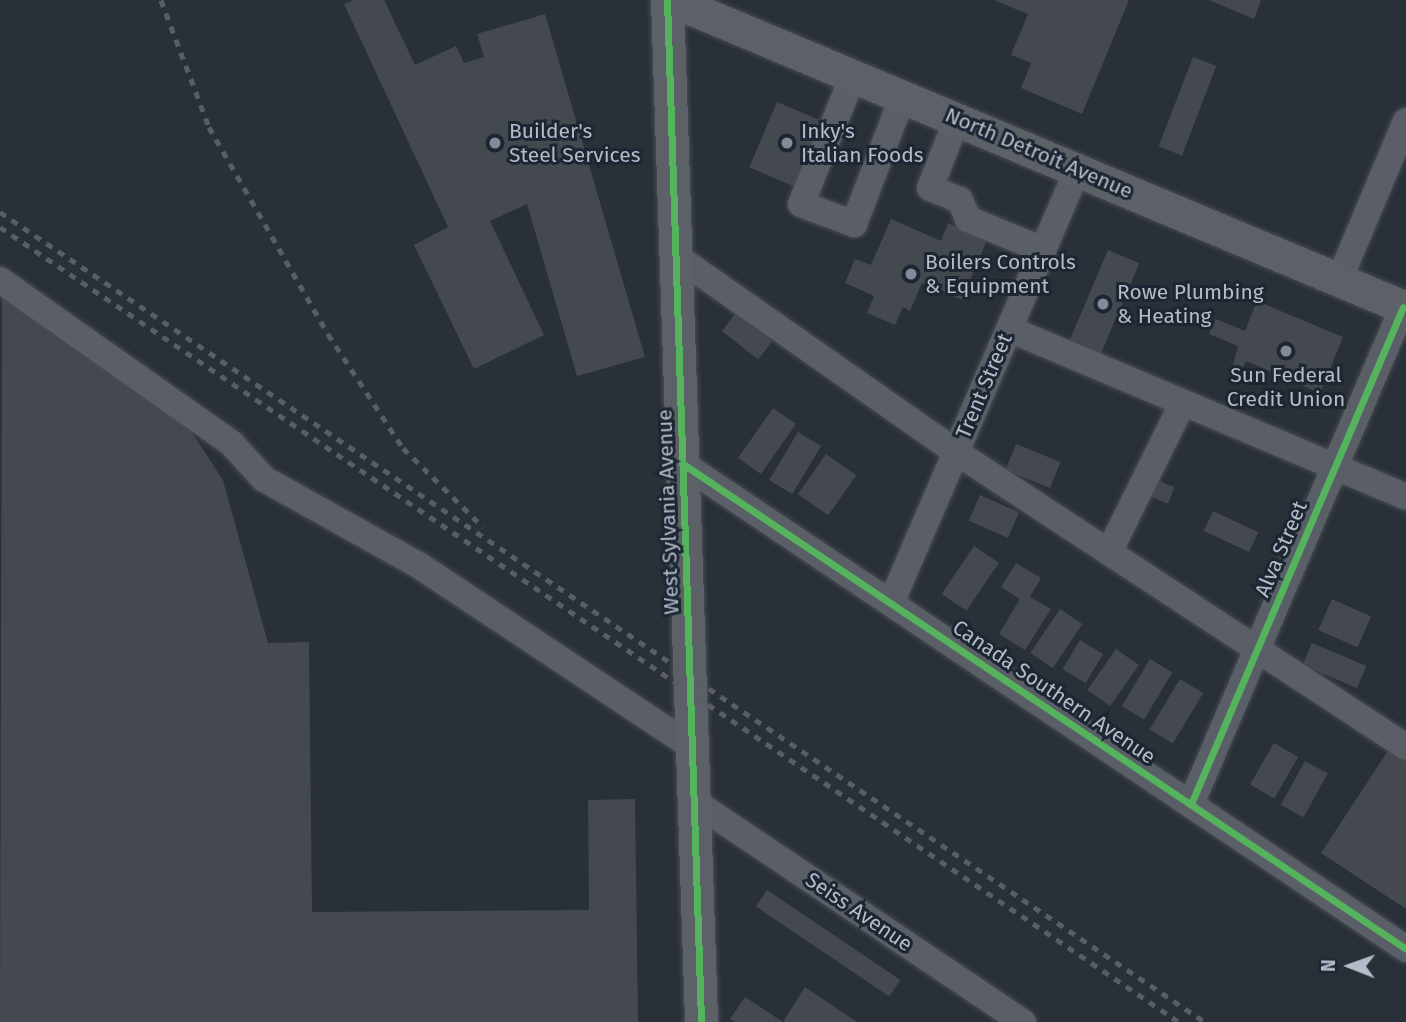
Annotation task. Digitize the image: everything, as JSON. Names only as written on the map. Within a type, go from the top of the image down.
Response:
[{"type":"main road","name":"North Detroit Avenue","points":[[669,0],[1405,307]]},
{"type":"main road","name":"West Sylvania Avenue","points":[[669,0],[701,1022]]},
{"type":"street","points":[[853,76],[801,204],[854,224],[903,96]]},
{"type":"street","points":[[957,119],[930,188],[960,200],[968,219],[1043,250]]},
{"type":"street","points":[[1340,278],[1406,121]]},
{"type":"street","name":"Trent Street","points":[[891,603],[1078,169]]},
{"type":"street","points":[[676,256],[956,452],[1406,747]]},
{"type":"street","points":[[0,280],[232,443],[264,480],[420,566],[694,748]]},
{"type":"street","name":"Alva Street","points":[[1191,804],[1405,307]]},
{"type":"street","points":[[1009,329],[1406,498]]},
{"type":"street","points":[[1109,552],[1182,404]]},
{"type":"street","name":"Canada Southern Avenue","points":[[684,464],[1406,948]]},
{"type":"street","name":"Seiss Avenue","points":[[695,802],[1023,1022]]},
{"type":"building","name":"Builder's Steel Services","points":[[354,0],[384,0],[415,65],[456,46],[464,63],[484,57],[477,34],[545,14],[645,357],[577,376],[527,204],[490,221],[544,335],[474,369],[414,245],[448,227],[344,4]]},
{"type":"building","points":[[994,0],[1129,0],[1082,114],[1021,88],[1031,63],[1011,55],[1028,14]]},
{"type":"building","points":[[1209,0],[1261,0],[1254,19]]},
{"type":"building","points":[[1193,57],[1216,66],[1182,156],[1159,147]]},
{"type":"building","name":"Inky's Italian Foods","points":[[777,102],[823,122],[795,187],[749,167]]},
{"type":"building","name":"Boilers Controls & Equipment","points":[[891,219],[941,241],[948,223],[987,240],[962,300],[922,283],[910,311],[903,307],[895,325],[867,313],[874,296],[845,283],[855,259],[871,265]]},
{"type":"building","name":"Rowe Plumbing & Heating","points":[[1108,250],[1139,263],[1099,358],[1068,345]]},
{"type":"building","points":[[2,297],[181,416],[223,480],[268,643],[309,642],[312,912],[589,910],[588,800],[635,799],[638,1022],[0,1022]]},
{"type":"building","name":"Sun Federal Credit Union","points":[[1257,301],[1343,337],[1320,393],[1246,361],[1242,369],[1233,365],[1238,346],[1209,334],[1216,319],[1245,331]]},
{"type":"building","points":[[736,313],[772,341],[758,359],[722,331]]},
{"type":"building","points":[[773,408],[796,424],[761,474],[738,458]]},
{"type":"building","points":[[798,432],[821,446],[792,494],[769,480]]},
{"type":"building","points":[[1016,444],[1061,462],[1050,488],[1006,470]]},
{"type":"building","points":[[826,454],[856,475],[828,515],[798,494]]},
{"type":"building","points":[[1154,479],[1175,487],[1168,504],[1148,496]]},
{"type":"building","points":[[980,495],[1019,512],[1008,538],[969,521]]},
{"type":"building","points":[[1213,511],[1258,532],[1249,552],[1204,531]]},
{"type":"building","points":[[974,546],[999,563],[966,611],[942,594]]},
{"type":"building","points":[[1016,563],[1041,578],[1030,597],[1051,609],[1025,650],[999,634],[1020,599],[1001,587]]},
{"type":"building","points":[[1332,599],[1371,616],[1357,648],[1318,630]]},
{"type":"building","points":[[1060,609],[1082,624],[1053,668],[1030,653]]},
{"type":"building","points":[[1080,640],[1103,654],[1086,683],[1062,669]]},
{"type":"building","points":[[1312,643],[1366,666],[1357,688],[1303,665]]},
{"type":"building","points":[[1116,649],[1139,665],[1110,706],[1087,690]]},
{"type":"building","points":[[1150,659],[1172,672],[1144,720],[1122,706]]},
{"type":"building","points":[[1180,679],[1203,693],[1173,743],[1150,730]]},
{"type":"building","points":[[1274,743],[1298,757],[1274,799],[1250,785]]},
{"type":"building","points":[[1393,743],[1406,751],[1406,909],[1321,853]]},
{"type":"building","points":[[1305,761],[1328,774],[1303,817],[1281,805]]},
{"type":"building","points":[[767,890],[900,980],[889,997],[756,907]]},
{"type":"building","points":[[805,987],[857,1022],[783,1022]]},
{"type":"building","points":[[745,997],[783,1022],[735,1022],[730,1019]]},
{"type":"railway","points":[[161,0],[209,127],[328,334],[403,448],[483,527]]},
{"type":"railway","points":[[0,212],[1205,1022]]},
{"type":"railway","points":[[0,227],[1179,1022]]},
{"type":"cycle path","points":[[667,0],[701,1022]]},
{"type":"cycle path","points":[[1191,804],[1403,307]]},
{"type":"cycle path","points":[[683,464],[1406,949]]},
{"type":"place","name":"Builder's Steel Services","points":[[495,143]]},
{"type":"place","name":"Inky's Italian Foods","points":[[787,143]]},
{"type":"place","name":"Boilers Controls & Equipment","points":[[911,274]]},
{"type":"place","name":"Rowe Plumbing & Heating","points":[[1103,304]]},
{"type":"place","name":"Sun Federal Credit Union","points":[[1286,351]]}]
